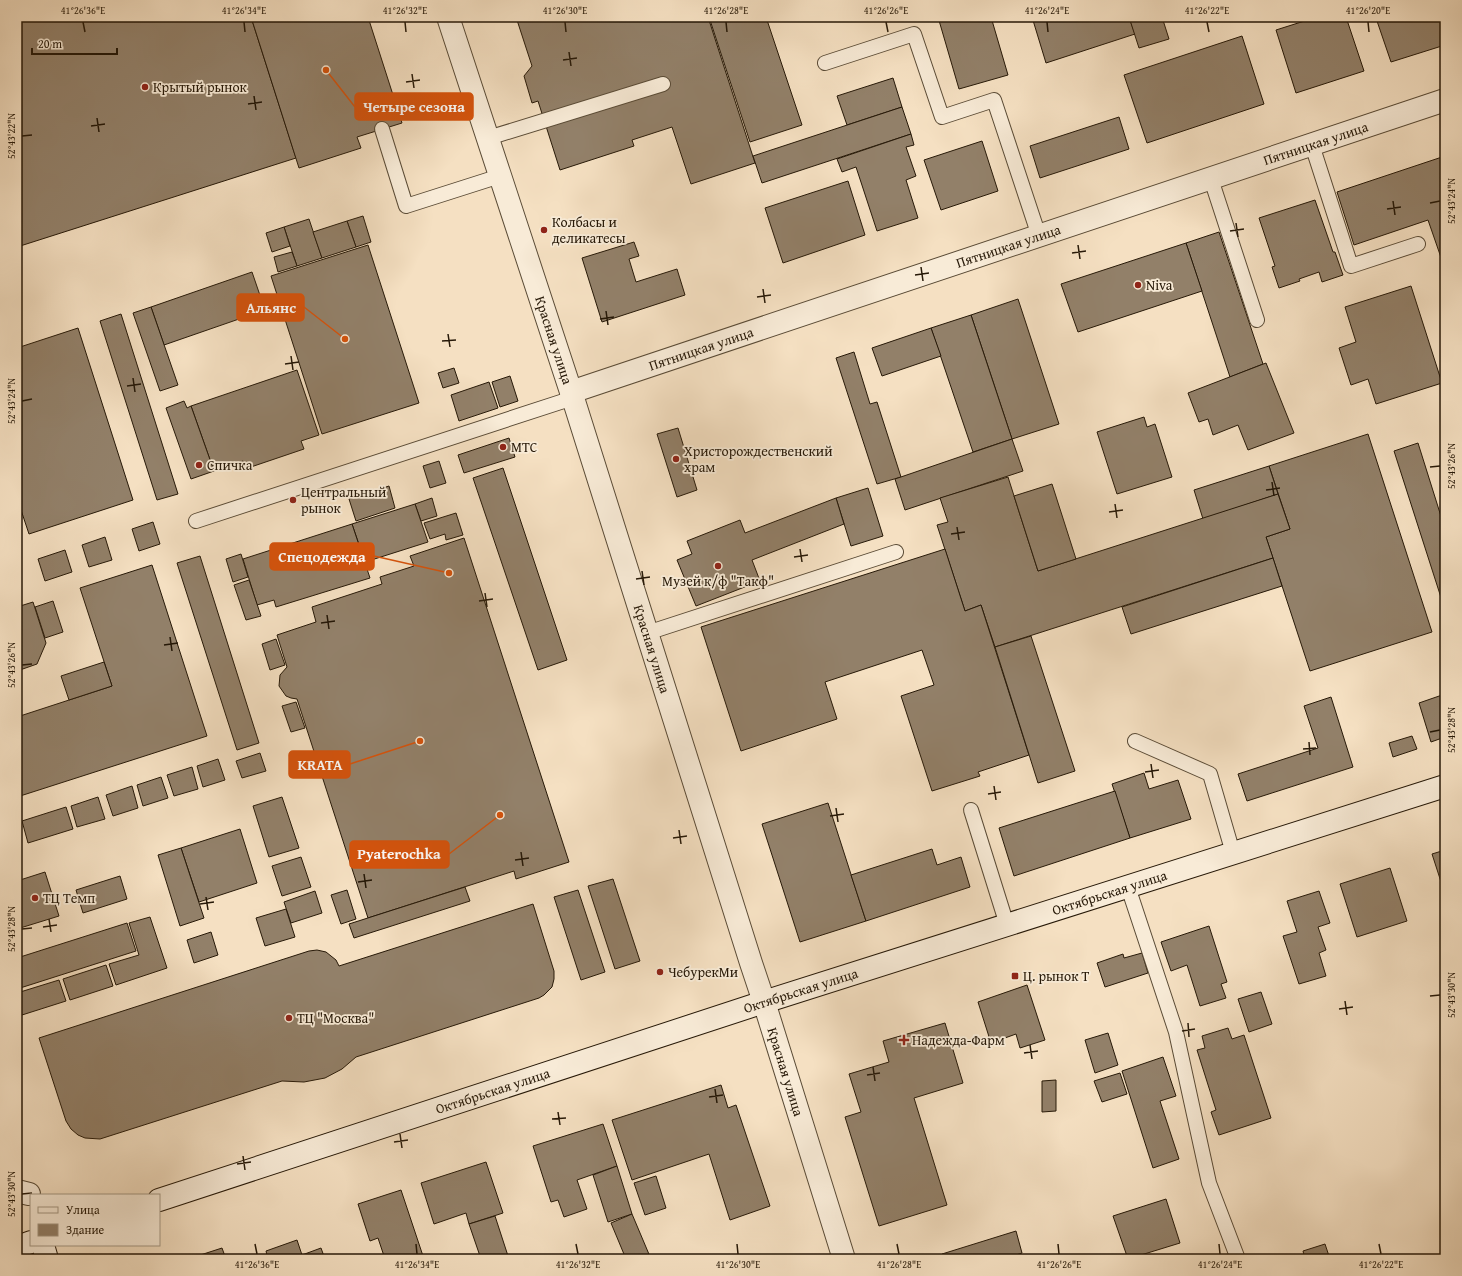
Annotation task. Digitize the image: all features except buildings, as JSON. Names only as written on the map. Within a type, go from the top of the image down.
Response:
[{"type":"street","name":"Красная улица","points":[[448,17],[572,395],[844,1259]]},
{"type":"street","name":"Пятницкая улица","points":[[572,395],[1445,100]]},
{"type":"street","name":"Октябрьская улица","points":[[160,1200],[764,1002],[1445,786]]},
{"type":"street","points":[[17,1247],[30,1242]]},
{"type":"street","points":[[43,1246],[48,1259]]},
{"type":"lane","points":[[825,63],[914,34],[942,117],[994,100],[1039,236]]},
{"type":"lane","points":[[488,138],[663,84]]},
{"type":"lane","points":[[382,129],[406,206],[500,176]]},
{"type":"lane","points":[[1312,145],[1351,266],[1418,244]]},
{"type":"lane","points":[[1211,179],[1257,320]]},
{"type":"lane","points":[[196,521],[572,395]]},
{"type":"lane","points":[[647,633],[896,552]]},
{"type":"lane","points":[[1134,740],[1210,774],[1233,853]]},
{"type":"lane","points":[[971,810],[1007,925]]},
{"type":"lane","points":[[1128,887],[1176,1032],[1209,1183],[1238,1259]]},
{"type":"place","name":"Четыре сезона","points":[[326,70]]},
{"type":"place","name":"Крытый рынок","points":[[145,87]]},
{"type":"place","name":"Колбасы и деликатесы","points":[[544,230]]},
{"type":"place","name":"Niva","points":[[1138,285]]},
{"type":"place","name":"Альянс","points":[[345,339]]},
{"type":"place","name":"МТС","points":[[503,447]]},
{"type":"place","name":"Христорождественский храм","points":[[676,459]]},
{"type":"place","name":"Спичка","points":[[199,465]]},
{"type":"place","name":"Центральный рынок","points":[[293,500]]},
{"type":"place","name":"Музей к/ф \"Такф\"","points":[[718,566]]},
{"type":"place","name":"Спецодежда","points":[[449,573]]},
{"type":"place","name":"KRATA","points":[[420,741]]},
{"type":"place","name":"Pyaterochka","points":[[500,815]]},
{"type":"place","name":"ТЦ Темп","points":[[35,898]]},
{"type":"place","name":"ЧебурекМи","points":[[660,972]]},
{"type":"place","name":"Ц. рынок Т","points":[[1015,976]]},
{"type":"place","name":"ТЦ \"Москва\"","points":[[289,1018]]},
{"type":"place","name":"Надежда-Фарм","points":[[904,1040]]}]
